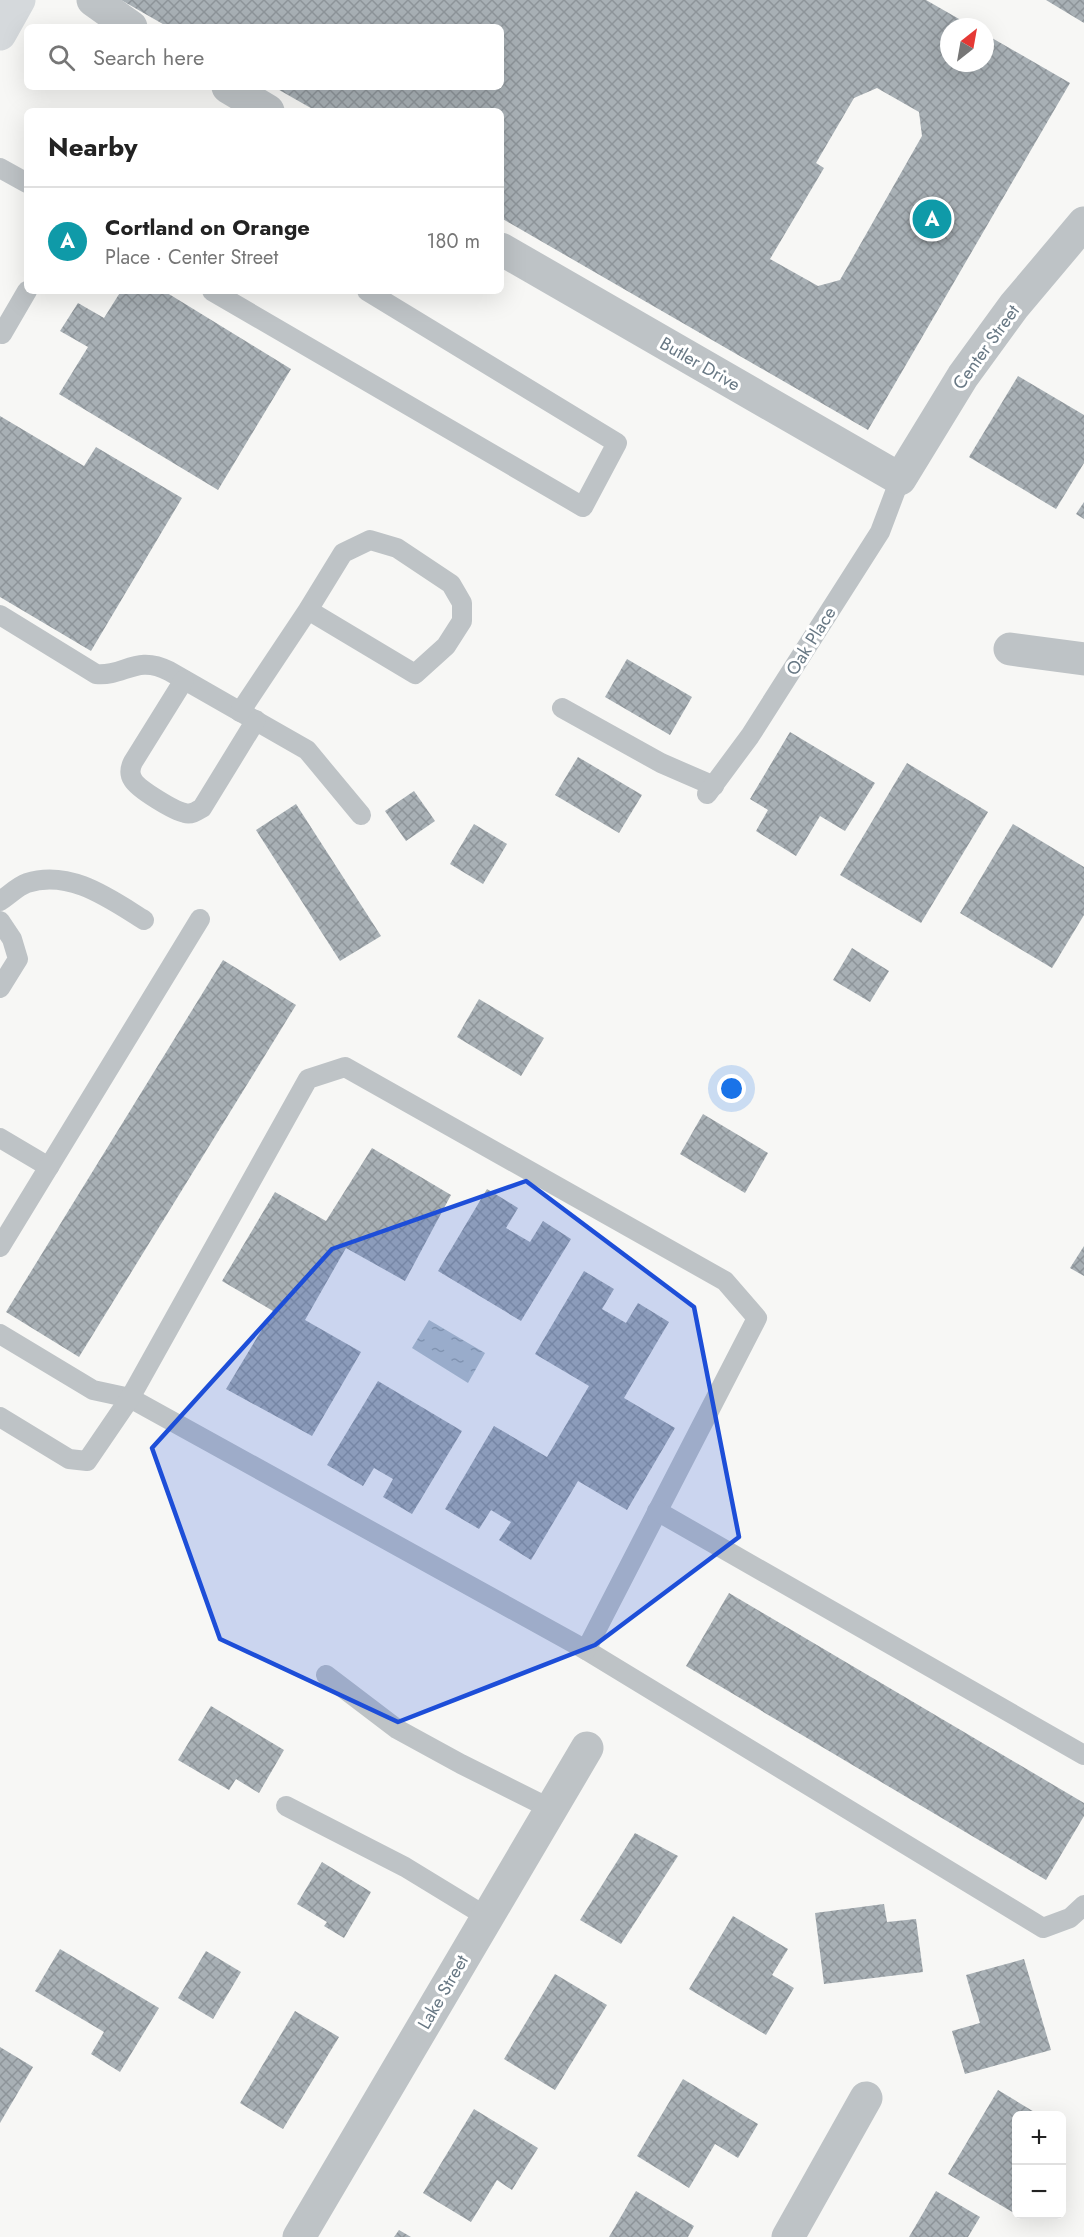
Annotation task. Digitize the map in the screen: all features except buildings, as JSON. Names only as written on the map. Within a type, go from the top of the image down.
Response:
[{"type":"main road","points":[[0,34],[19,0]]},
{"type":"street","points":[[93,0],[127,24]]},
{"type":"street","points":[[233,90],[263,108]]},
{"type":"street","name":"Center Street","points":[[900,479],[963,376],[1014,306],[1084,223]]},
{"type":"street","name":"Butler Drive","points":[[504,251],[900,479]]},
{"type":"street","points":[[1010,649],[1084,659]]},
{"type":"street","name":"Lake Street","points":[[299,2237],[587,1748]]},
{"type":"street","points":[[788,2237],[866,2098]]},
{"type":"lane","points":[[0,168],[24,181]]},
{"type":"lane","points":[[2,334],[25,294]]},
{"type":"lane","points":[[217,294],[584,507],[617,443],[372,294]]},
{"type":"lane","name":"Oak Place","points":[[562,708],[710,790],[750,736],[880,532],[900,479]]},
{"type":"lane","points":[[184,680],[133,762],[130,771],[133,780],[142,791],[184,813],[192,813],[202,808],[248,716],[308,610],[343,553],[370,540],[397,548],[451,584],[462,603],[462,621],[446,646],[415,674],[308,610]]},
{"type":"lane","points":[[0,615],[96,674],[104,675],[137,664],[157,665],[307,750],[361,815]]},
{"type":"lane","points":[[0,901],[26,883],[55,879],[92,888],[144,920]]},
{"type":"lane","points":[[0,1247],[200,919]]},
{"type":"lane","points":[[0,921],[12,939],[18,959],[0,988]]},
{"type":"lane","points":[[0,1417],[69,1458],[87,1461],[130,1398],[308,1079],[345,1066],[725,1281],[757,1318],[586,1650]]},
{"type":"lane","points":[[0,1138],[49,1167]]},
{"type":"lane","points":[[0,1334],[93,1390],[130,1398],[586,1650],[1042,1928],[1070,1918],[1084,1905]]},
{"type":"lane","points":[[657,1512],[1084,1755]]},
{"type":"lane","points":[[326,1675],[397,1729],[551,1809]]},
{"type":"lane","points":[[285,1806],[405,1867],[487,1917]]},
{"type":"highlighted area","points":[[526,1181],[694,1307],[739,1537],[595,1645],[398,1722],[220,1639],[152,1448],[332,1249]]},
{"type":"water","points":[[429,1320],[485,1353],[468,1383],[412,1348]]},
{"type":"place","name":"Cortland on Orange","points":[[932,219]]}]
